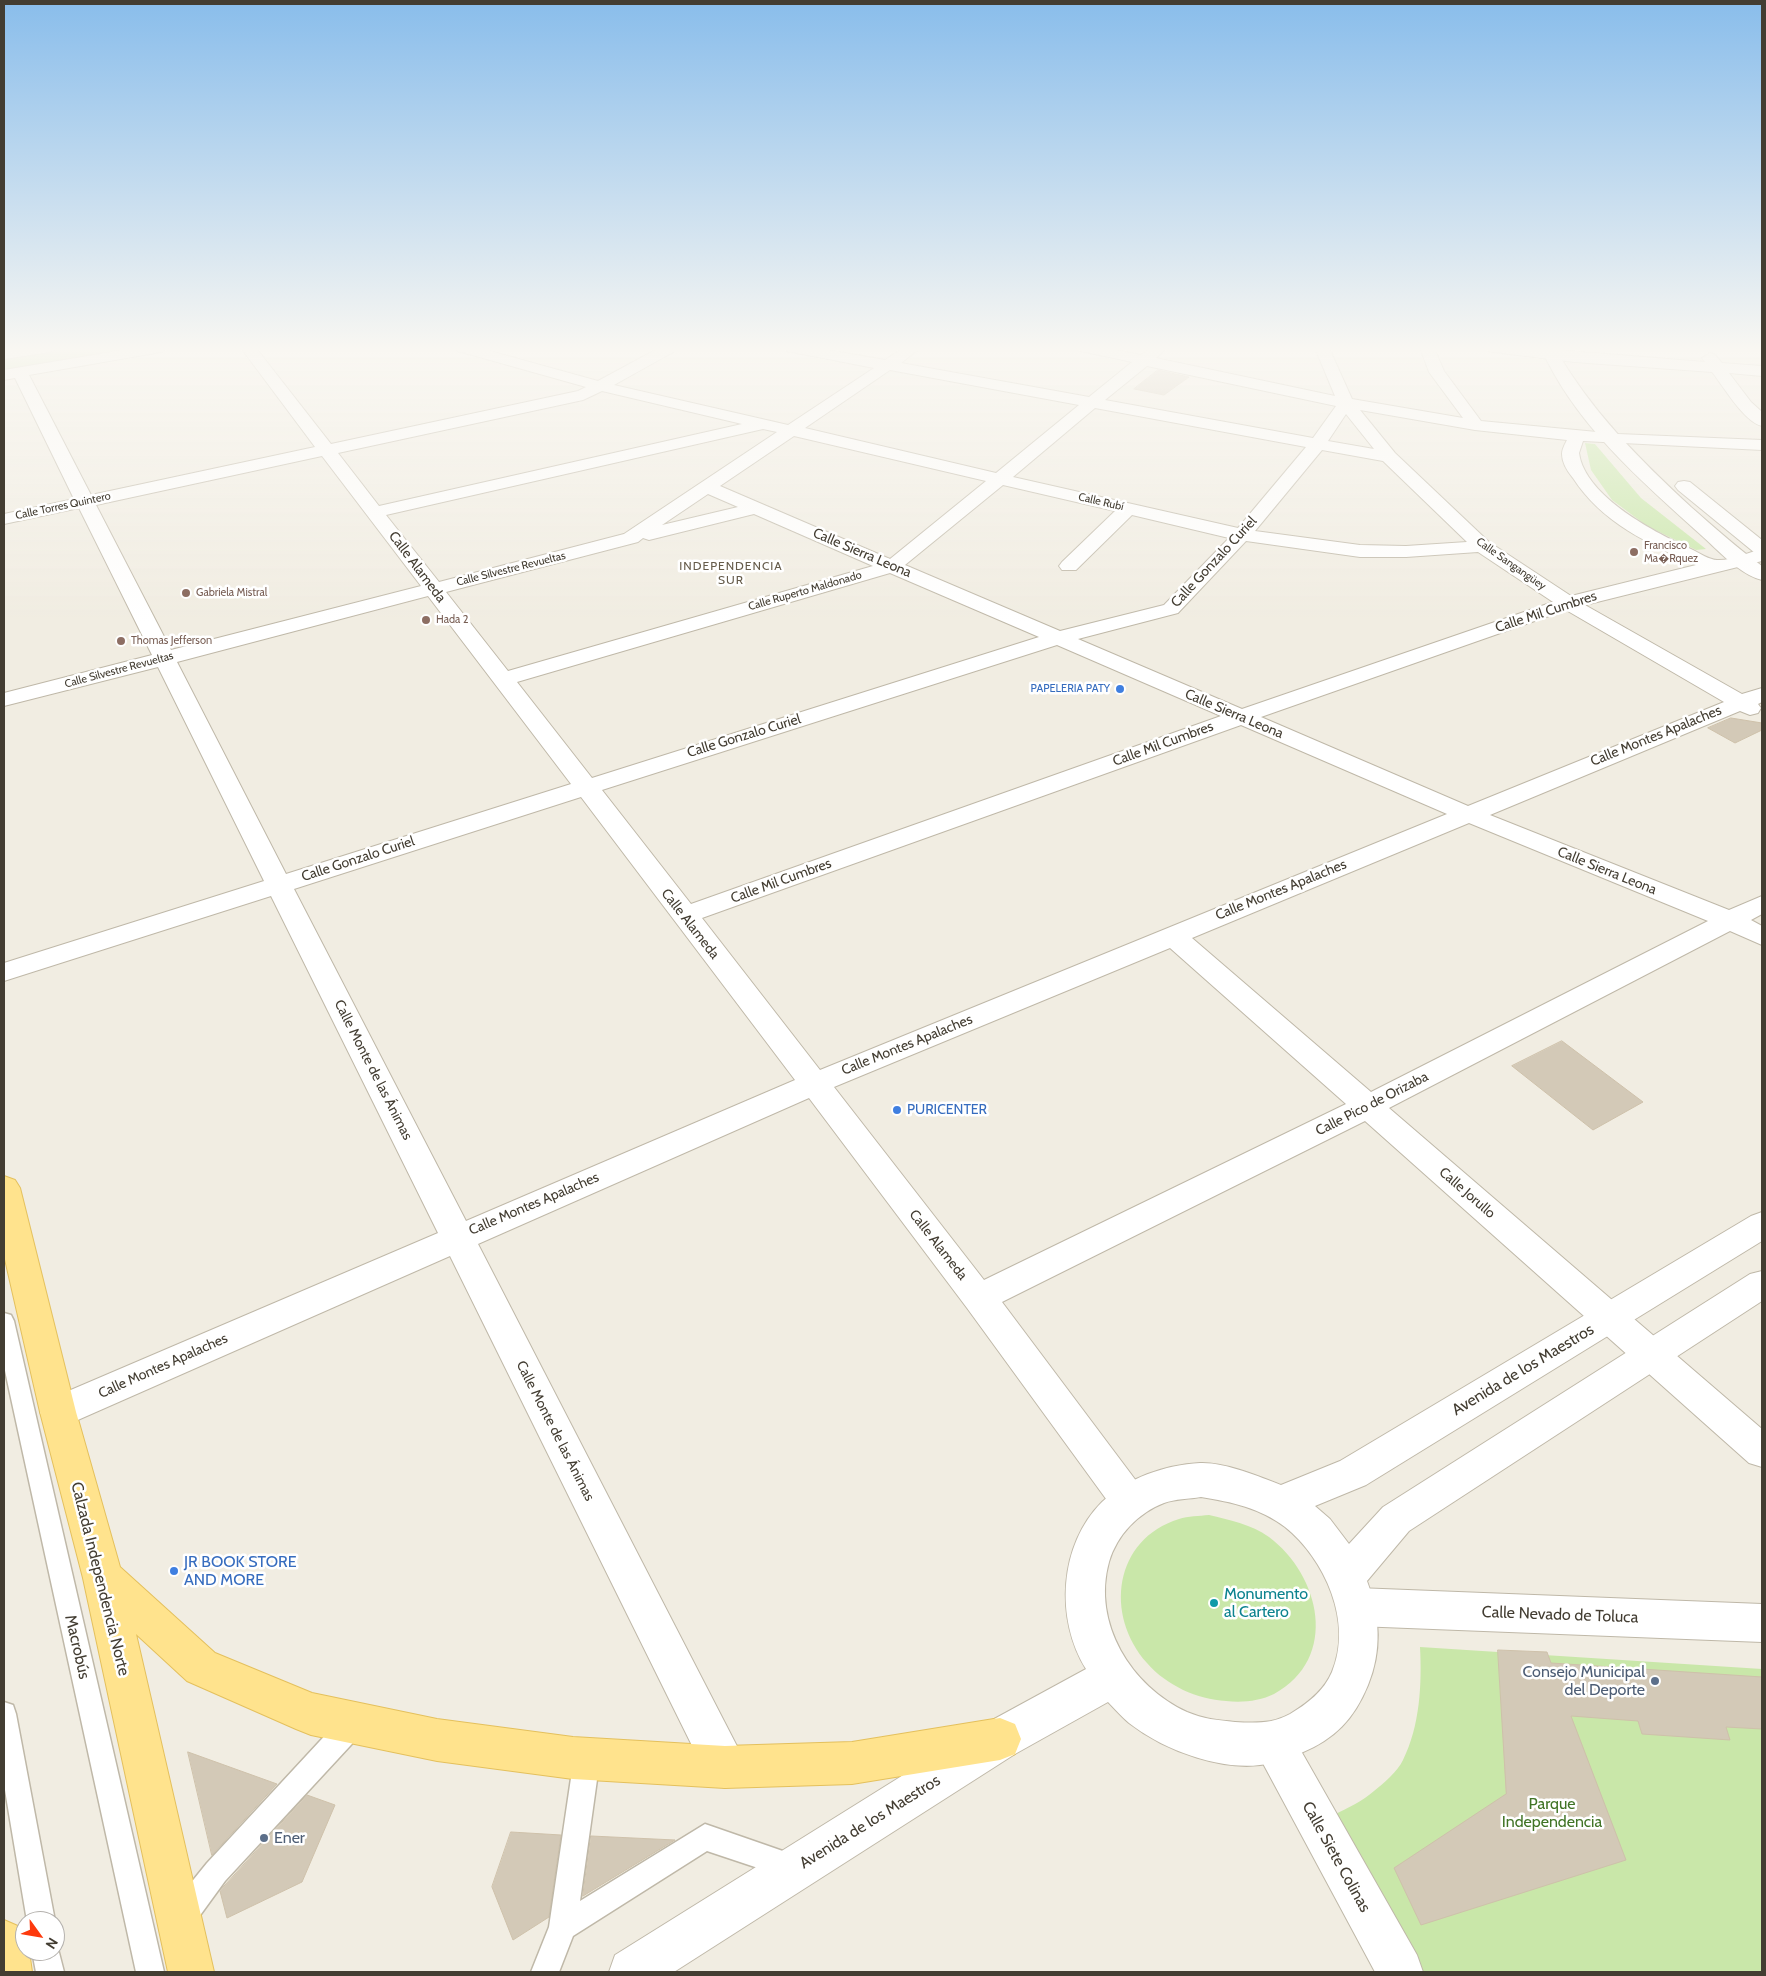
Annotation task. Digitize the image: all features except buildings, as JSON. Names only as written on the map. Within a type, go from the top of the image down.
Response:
[{"type":"main road","name":"Calzada Independencia Norte","points":[[4,1188],[58,1412],[103,1578],[191,1972]]},
{"type":"main road","points":[[103,1578],[201,1667],[311,1714],[437,1740],[587,1758],[724,1767],[852,1763],[1000,1739]]},
{"type":"main road","points":[[4,1943],[9,1972]]},
{"type":"street","name":"Calle Monte de las Ánimas","points":[[53,440],[86,501],[724,1767]]},
{"type":"street","name":"Calle Alameda","points":[[319,440],[683,916],[979,1298],[1130,1502]]},
{"type":"street","name":"Calle Torres Quintero","points":[[4,519],[372,440]]},
{"type":"street","points":[[375,512],[694,440]]},
{"type":"street","name":"Calle Silvestre Revueltas","points":[[4,700],[631,538],[777,440]]},
{"type":"street","name":"Calle Rubí","points":[[836,440],[1242,534],[1301,545],[1360,551],[1424,551],[1482,546]]},
{"type":"street","name":"Calle Ruperto Maldonado","points":[[502,678],[892,566],[1046,440]]},
{"type":"street","points":[[1291,440],[1389,457]]},
{"type":"street","name":"Calle Gonzalo Curiel","points":[[4,972],[585,786],[1058,638],[1171,609],[1242,534],[1320,440]]},
{"type":"street","name":"Calle Sangangüey","points":[[1376,440],[1389,457],[1482,546],[1568,603],[1754,703]]},
{"type":"street","points":[[1575,440],[1570,454],[1576,470],[1601,503],[1622,520],[1649,536],[1713,566]]},
{"type":"street","points":[[1613,440],[1664,492],[1740,560],[1762,574]]},
{"type":"street","points":[[1628,440],[1762,445]]},
{"type":"street","points":[[1639,441],[1690,491],[1762,550]]},
{"type":"street","name":"Calle Sierra Leona","points":[[708,487],[1467,814],[1729,920],[1762,937]]},
{"type":"street","points":[[631,538],[757,508]]},
{"type":"street","points":[[1069,566],[1128,508]]},
{"type":"street","name":"Calle Mil Cumbres","points":[[683,916],[1241,717],[1568,603],[1762,555]]},
{"type":"street","name":"Calle Montes Apalaches","points":[[58,1412],[457,1237],[814,1084],[1467,814],[1754,703]]},
{"type":"street","name":"Calle Pico de Orizaba","points":[[979,1298],[1368,1106],[1762,904]]},
{"type":"street","name":"Calle Jorullo","points":[[1172,936],[1762,1451]]},
{"type":"street","name":"Avenida de los Maestros","points":[[1279,1502],[1353,1473],[1762,1225]]},
{"type":"street","points":[[1352,1591],[1396,1519],[1762,1284]]},
{"type":"street","points":[[1201,1480],[1240,1486],[1279,1502],[1312,1528],[1329,1546],[1352,1591],[1360,1643],[1352,1677],[1334,1706],[1306,1729],[1273,1742],[1229,1745],[1184,1734],[1144,1710],[1112,1677],[1091,1638],[1083,1598],[1088,1560],[1104,1526],[1130,1502],[1163,1486],[1201,1480]]},
{"type":"street","name":"Calle Nevado de Toluca","points":[[1352,1591],[1762,1623]]},
{"type":"street","name":"Avenida de los Maestros","points":[[632,1972],[1000,1739],[1112,1677]]},
{"type":"street","name":"Calle Siete Colinas","points":[[1273,1742],[1400,1972]]},
{"type":"lane","name":"Macrobús","points":[[4,1321],[150,1972]]},
{"type":"lane","points":[[4,1714],[39,1911]]},
{"type":"lane","points":[[179,1921],[216,1872],[354,1723]]},
{"type":"lane","points":[[545,1972],[563,1927],[587,1758]]},
{"type":"lane","points":[[563,1927],[705,1837],[797,1868]]},
{"type":"green space","points":[[1585,443],[1595,444],[1641,498],[1706,549],[1696,550],[1647,526],[1612,500],[1591,470]]},
{"type":"green space","points":[[1209,1515],[1247,1526],[1269,1537],[1287,1553],[1301,1572],[1310,1594],[1315,1616],[1315,1639],[1308,1660],[1295,1678],[1274,1694],[1263,1698],[1238,1702],[1215,1700],[1173,1685],[1147,1663],[1133,1644],[1125,1623],[1121,1602],[1123,1580],[1129,1561],[1141,1543],[1157,1529],[1179,1519]]},
{"type":"green space","name":"Parque Independencia","points":[[1420,1647],[1762,1669],[1762,1972],[1421,1972],[1334,1815],[1370,1795],[1390,1777],[1403,1760],[1409,1747],[1419,1705]]},
{"type":"place","name":"Francisco Ma�Rquez","points":[[1634,552]]},
{"type":"place","name":"Gabriela Mistral","points":[[186,593]]},
{"type":"place","name":"Hada 2","points":[[426,620]]},
{"type":"place","name":"Thomas Jefferson","points":[[121,641]]},
{"type":"place","name":"PAPELERIA PATY","points":[[1120,689]]},
{"type":"place","name":"PURICENTER","points":[[897,1110]]},
{"type":"place","name":"JR BOOK STORE AND MORE","points":[[174,1571]]},
{"type":"place","name":"Monumento al Cartero","points":[[1214,1603]]},
{"type":"place","name":"Consejo Municipal del Deporte","points":[[1655,1681]]},
{"type":"place","name":"Ener","points":[[264,1838]]},
{"type":"district","name":"INDEPENDENCIA SUR","points":[[731,573]]}]
